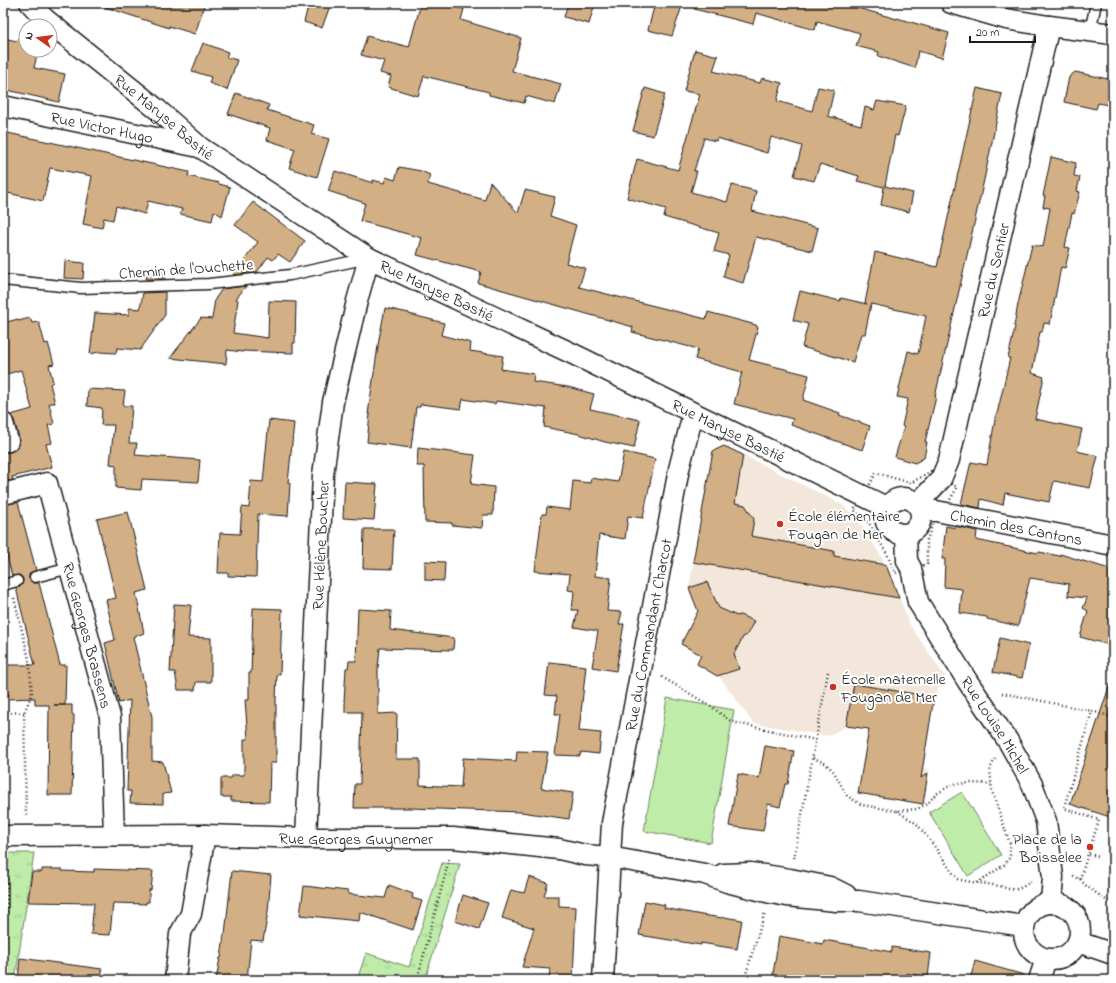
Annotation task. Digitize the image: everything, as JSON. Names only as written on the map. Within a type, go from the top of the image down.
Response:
[{"type":"street","name":"Rue Maryse Bastié","points":[[30,3],[45,19],[152,105],[201,148],[369,258],[569,352],[693,414],[886,507]]},
{"type":"street","points":[[957,4],[1006,19],[1090,32],[1113,34]]},
{"type":"street","name":"Rue du Sentier","points":[[920,509],[925,496],[941,479],[949,460],[1049,26]]},
{"type":"street","name":"Rue Victor Hugo","points":[[3,106],[201,148]]},
{"type":"street","name":"Rue Hélène Boucher","points":[[306,838],[323,475],[333,402],[356,301],[369,258]]},
{"type":"street","name":"Rue du Commandant Charcot","points":[[603,980],[612,823],[679,469],[693,414]]},
{"type":"street","name":"Rue Georges Brassens","points":[[3,494],[47,483],[110,717],[114,835]]},
{"type":"street","points":[[901,497],[912,499],[920,509],[920,521],[916,528],[906,534],[897,533],[888,527],[885,521],[884,515],[886,507],[895,499],[901,497]]},
{"type":"street","name":"Chemin des Cantons","points":[[920,509],[1113,545]]},
{"type":"street","name":"Rue Louise Michel","points":[[906,534],[907,560],[911,568],[918,602],[968,682],[1008,741],[1032,784],[1046,821],[1053,877],[1051,902]]},
{"type":"street","points":[[175,980],[180,934],[191,914],[205,835]]},
{"type":"street","name":"Rue Georges Guynemer","points":[[12,836],[205,835],[306,838],[453,838],[559,849],[585,855],[609,857],[705,874],[727,882],[771,893],[836,901],[859,901],[1024,926]]},
{"type":"street","name":"Rue Georges Guynemer","points":[[705,874],[751,873],[790,879],[830,887],[859,901]]},
{"type":"street","points":[[1051,902],[1069,908],[1075,915],[1079,924],[1080,933],[1078,942],[1073,950],[1065,956],[1056,959],[1038,956],[1026,943],[1024,935],[1024,926],[1027,917],[1042,904],[1051,902]]},
{"type":"street","points":[[1078,942],[1113,954]]},
{"type":"street","points":[[1039,980],[1046,958]]},
{"type":"lane","points":[[1090,32],[1096,3]]},
{"type":"lane","name":"Chemin de l'Ouchette","points":[[3,280],[81,288],[209,284],[290,274],[369,258]]},
{"type":"lane","points":[[35,577],[70,568]]},
{"type":"path","points":[[3,556],[29,659],[32,694],[24,712],[12,836],[6,980]]},
{"type":"path","points":[[641,666],[703,702],[732,722],[816,740]]},
{"type":"path","points":[[790,879],[828,672]]},
{"type":"path","points":[[998,693],[1092,711],[1113,717]]},
{"type":"path","points":[[1080,879],[1099,820],[1064,808],[1092,711]]},
{"type":"path","points":[[3,712],[24,712]]},
{"type":"path","points":[[976,884],[1004,865],[1010,857],[1010,844],[992,791],[990,769],[999,752],[1008,741]]},
{"type":"path","points":[[813,758],[825,763],[834,772],[848,796],[852,799],[862,805],[897,811],[916,809],[928,803],[936,794],[953,784],[991,784]]},
{"type":"path","points":[[897,811],[917,824],[957,879],[976,884],[1002,886],[1010,890],[1018,889],[1032,881],[1070,875],[1080,879],[1085,885],[1113,905]]},
{"type":"path","points":[[417,980],[444,879],[453,838]]},
{"type":"path","points":[[1089,854],[1100,857]]},
{"type":"path","points":[[744,980],[771,893]]},
{"type":"shaded area","name":"École maternelle Fougan de Mer","points":[[724,447],[841,504],[854,516],[866,531],[886,565],[910,625],[945,677],[934,697],[922,768],[929,769],[923,804],[858,793],[869,729],[846,726],[828,736],[753,723],[719,676],[710,648],[700,666],[697,664],[701,655],[681,644],[691,625],[701,619],[689,588],[713,451]]},
{"type":"green space","points":[[667,698],[734,710],[711,843],[644,831]]},
{"type":"green space","points":[[962,792],[1001,855],[968,876],[929,812]]},
{"type":"green space","points":[[3,853],[34,853],[15,980],[3,980]]},
{"type":"green space","points":[[442,863],[460,864],[425,980],[357,980],[366,953],[409,967]]},
{"type":"building","points":[[102,3],[205,3],[195,34],[169,26],[169,28],[102,6]]},
{"type":"building","points":[[309,3],[331,3],[322,28],[304,22]]},
{"type":"building","points":[[421,3],[443,3],[464,9],[461,20],[521,38],[512,71],[561,84],[555,104],[526,96],[524,103],[489,95],[489,92],[424,76],[418,96],[388,87],[391,76],[380,73],[384,61],[361,55],[367,36],[409,47]]},
{"type":"building","points":[[568,3],[595,3],[589,24],[564,17]]},
{"type":"building","points":[[655,3],[683,3],[672,36],[648,30]]},
{"type":"building","points":[[694,3],[840,3],[949,33],[942,58],[918,51],[915,68],[878,56],[879,52],[856,46],[860,33],[817,21],[815,30],[756,13],[753,24],[694,9]]},
{"type":"building","points":[[3,38],[17,41],[18,40],[18,58],[36,58],[34,68],[65,74],[59,102],[3,89]]},
{"type":"building","points":[[203,43],[228,52],[226,57],[237,60],[227,90],[209,83],[211,77],[192,71]]},
{"type":"building","points":[[695,50],[718,56],[713,71],[760,83],[762,78],[782,83],[777,101],[812,111],[818,87],[834,90],[828,116],[861,125],[865,107],[874,110],[877,101],[906,106],[898,136],[895,135],[885,186],[913,193],[909,212],[881,205],[884,187],[857,181],[859,176],[820,164],[814,181],[794,176],[802,146],[771,137],[767,153],[717,138],[716,141],[704,138],[694,171],[697,171],[691,192],[727,202],[732,185],[756,191],[752,211],[818,228],[812,251],[756,237],[743,283],[723,277],[729,255],[714,251],[719,233],[664,217],[666,209],[627,198],[637,159],[678,170],[700,94],[684,91]]},
{"type":"building","points":[[1075,72],[1113,80],[1113,106],[1098,103],[1096,109],[1064,102],[1069,77]]},
{"type":"building","points":[[645,88],[665,94],[653,136],[633,131]]},
{"type":"building","points":[[977,88],[1002,94],[925,442],[927,442],[924,458],[915,463],[895,457],[904,427],[902,426],[908,399],[897,397],[908,351],[918,354],[926,316],[871,304],[865,334],[861,334],[853,362],[802,347],[808,324],[793,320],[800,291],[840,301],[841,298],[867,304],[865,303],[875,252],[937,267]]},
{"type":"building","points":[[236,93],[269,105],[267,110],[314,125],[311,134],[329,139],[317,177],[289,168],[295,149],[267,140],[270,128],[228,114]]},
{"type":"building","points":[[3,132],[189,172],[188,176],[230,187],[222,216],[214,211],[212,221],[180,214],[182,209],[148,201],[145,214],[116,206],[113,220],[104,218],[102,228],[83,224],[92,176],[50,168],[43,201],[3,192]]},
{"type":"building","points":[[1051,157],[1076,163],[1074,176],[1080,177],[1077,191],[1080,192],[1074,214],[1072,213],[1065,247],[1070,248],[1065,268],[1061,267],[1050,324],[1044,323],[1042,332],[1040,332],[1032,373],[1044,377],[1035,419],[1082,429],[1077,451],[1098,456],[1090,488],[1054,481],[1049,502],[1005,493],[1003,505],[981,499],[980,508],[961,504],[971,462],[987,465],[996,414],[1010,358],[1008,358],[1015,327],[1018,304],[1032,245],[1043,247],[1050,208],[1043,207],[1045,196],[1043,196]]},
{"type":"building","points":[[399,167],[421,171],[430,175],[428,184],[485,200],[490,182],[518,213],[525,190],[555,197],[550,216],[576,225],[566,263],[585,268],[579,287],[706,319],[708,312],[756,325],[758,327],[749,360],[809,375],[803,400],[840,413],[839,415],[870,426],[862,450],[791,425],[793,419],[734,404],[742,372],[695,359],[698,349],[632,332],[633,327],[478,283],[481,272],[417,255],[422,238],[360,221],[365,203],[328,191],[335,171],[373,183],[373,180],[384,183],[386,177],[395,180]]},
{"type":"building","points":[[253,202],[305,241],[290,262],[278,254],[273,260],[268,257],[257,272],[233,275],[258,242],[235,225]]},
{"type":"building","points":[[65,261],[84,263],[83,279],[64,278]]},
{"type":"building","points":[[148,267],[165,269],[165,279],[146,279]]},
{"type":"building","points":[[246,286],[236,299],[238,300],[233,333],[268,338],[269,301],[296,302],[295,343],[293,343],[293,353],[243,352],[227,350],[226,364],[170,358],[201,318],[212,319],[215,299],[222,289]]},
{"type":"building","points":[[165,292],[165,315],[140,350],[117,348],[116,353],[99,352],[90,354],[95,313],[129,315],[129,308],[140,309],[143,293]]},
{"type":"building","points":[[385,308],[444,323],[441,335],[471,343],[470,351],[503,356],[501,369],[534,374],[533,382],[568,387],[594,394],[590,409],[640,420],[634,448],[544,427],[546,408],[496,401],[495,404],[463,399],[461,409],[421,404],[420,407],[416,407],[411,448],[367,442],[370,414],[368,414]]},
{"type":"building","points":[[30,318],[32,323],[39,322],[45,344],[48,343],[54,364],[49,365],[53,382],[50,384],[55,403],[49,403],[54,424],[48,425],[52,443],[46,444],[52,467],[12,477],[13,480],[3,482],[3,451],[11,452],[16,449],[19,443],[14,420],[11,415],[32,409],[21,370],[3,375],[3,323],[18,319],[18,321]]},
{"type":"building","points":[[88,389],[125,391],[123,406],[132,406],[129,443],[137,443],[135,455],[200,460],[198,482],[142,479],[141,490],[116,488],[116,465],[110,464],[114,425],[101,425],[102,408],[87,406]]},
{"type":"building","points":[[269,420],[294,423],[288,483],[290,483],[288,516],[258,514],[256,577],[228,576],[228,573],[218,573],[220,533],[240,534],[242,507],[249,508],[251,481],[263,482]]},
{"type":"building","points":[[724,446],[743,455],[735,503],[745,505],[754,519],[751,536],[834,551],[834,556],[886,565],[899,598],[693,562],[713,451]]},
{"type":"building","points":[[418,448],[475,455],[471,484],[494,487],[493,515],[483,515],[482,528],[452,525],[452,523],[425,522],[424,466],[417,466]]},
{"type":"building","points":[[624,452],[655,459],[643,518],[628,516],[625,539],[599,535],[595,576],[611,578],[607,611],[622,612],[619,624],[624,624],[616,671],[592,667],[598,631],[574,627],[578,610],[572,610],[574,591],[568,590],[570,574],[535,571],[542,514],[546,514],[547,507],[570,510],[573,481],[590,483],[591,478],[618,482]]},
{"type":"building","points":[[345,482],[377,484],[374,520],[343,518]]},
{"type":"building","points":[[18,502],[36,570],[30,573],[29,579],[33,583],[39,583],[60,665],[66,665],[65,705],[72,705],[72,714],[74,715],[72,795],[48,795],[49,705],[35,705],[35,698],[8,699],[9,694],[3,693],[3,665],[35,665],[16,588],[22,585],[23,580],[19,575],[12,576],[3,540],[3,505]]},
{"type":"building","points":[[128,512],[147,590],[136,593],[144,633],[133,637],[152,717],[152,761],[163,762],[171,793],[163,794],[163,804],[130,803],[131,791],[127,791],[130,700],[119,703],[105,643],[115,640],[106,600],[116,598],[97,519]]},
{"type":"building","points":[[946,526],[955,528],[955,526],[977,531],[976,540],[1038,553],[1060,556],[1060,554],[1113,570],[1113,646],[1080,637],[1088,611],[1083,608],[1087,598],[1068,596],[1069,584],[1030,578],[1018,626],[987,619],[987,617],[960,613],[962,589],[944,587],[945,559],[942,559]]},
{"type":"building","points":[[364,529],[394,529],[392,569],[363,568]]},
{"type":"building","points":[[425,561],[445,562],[444,581],[425,580]]},
{"type":"building","points":[[707,582],[719,608],[737,616],[740,615],[754,621],[747,635],[743,637],[734,654],[739,669],[717,676],[697,664],[701,655],[681,644],[698,611],[689,588]]},
{"type":"building","points":[[174,604],[191,605],[188,637],[211,638],[211,682],[196,682],[195,690],[178,690],[175,672],[170,672]]},
{"type":"building","points":[[253,608],[282,609],[280,674],[277,674],[276,763],[270,763],[269,802],[231,801],[231,797],[221,797],[221,778],[231,778],[232,775],[244,775],[244,739],[248,739],[245,700],[249,700]]},
{"type":"building","points":[[358,609],[391,611],[390,630],[454,638],[453,650],[380,648],[378,668],[378,714],[397,713],[396,759],[420,759],[420,785],[461,787],[463,758],[516,761],[517,751],[548,752],[541,788],[573,793],[569,819],[521,812],[411,808],[354,808],[355,784],[360,784],[362,712],[345,712],[344,702],[346,668],[348,668],[349,661],[356,661]]},
{"type":"building","points":[[1000,638],[1029,645],[1022,678],[993,672]]},
{"type":"building","points":[[549,662],[586,666],[579,731],[601,733],[599,754],[581,752],[580,756],[555,755],[560,714],[555,714],[557,696],[545,695]]},
{"type":"building","points":[[854,684],[934,697],[921,778],[928,773],[923,804],[858,793],[869,729],[846,726]]},
{"type":"building","points":[[1110,684],[1113,684],[1113,818],[1070,804]]},
{"type":"building","points":[[765,746],[794,751],[788,784],[785,784],[780,807],[768,804],[763,831],[729,826],[738,774],[759,778]]},
{"type":"building","points":[[42,869],[94,872],[94,869],[153,871],[151,890],[149,890],[149,902],[146,902],[146,904],[113,903],[110,935],[91,934],[94,903],[28,902],[32,872],[42,872]]},
{"type":"building","points":[[232,871],[271,875],[268,912],[263,941],[251,940],[247,980],[216,980],[225,934]]},
{"type":"building","points":[[529,877],[548,883],[544,896],[559,896],[559,906],[576,907],[573,980],[549,980],[550,969],[522,967],[534,928],[502,918],[511,890],[524,893]]},
{"type":"building","points":[[389,885],[413,894],[412,898],[422,901],[413,930],[360,912],[359,921],[300,915],[304,886],[348,891],[348,894],[385,898]]},
{"type":"building","points":[[463,895],[488,903],[479,929],[455,921]]},
{"type":"building","points":[[645,901],[665,905],[664,908],[742,920],[737,949],[639,935]]},
{"type":"building","points":[[779,936],[823,944],[824,940],[892,952],[892,947],[931,953],[928,977],[906,973],[905,980],[772,980]]},
{"type":"building","points":[[20,958],[102,969],[102,980],[18,980]]},
{"type":"building","points":[[975,961],[1024,975],[1023,980],[970,980]]},
{"type":"place","name":"École élémentaire Fougan de Mer","points":[[780,524]]},
{"type":"place","name":"École maternelle Fougan de Mer","points":[[833,687]]},
{"type":"place","name":"Place de la Boisselee","points":[[1090,847]]}]
